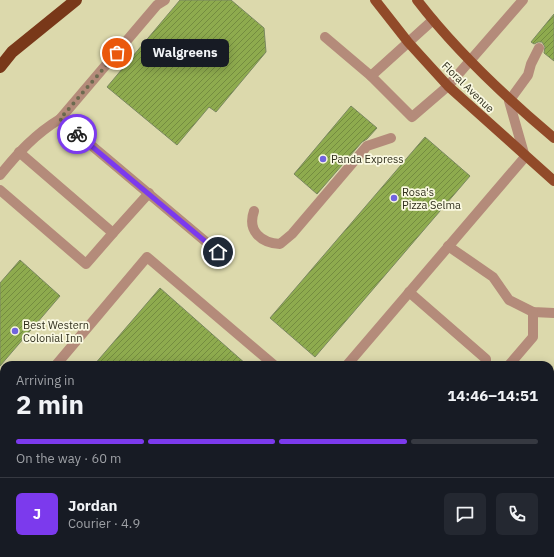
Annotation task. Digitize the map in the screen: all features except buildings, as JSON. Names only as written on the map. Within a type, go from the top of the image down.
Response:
[{"type":"highway","points":[[0,67],[12,52],[76,0]]},
{"type":"main road","name":"Floral Avenue","points":[[375,0],[408,42],[448,86],[525,157],[554,181]]},
{"type":"main road","name":"Floral Avenue","points":[[416,0],[470,62],[509,100],[554,138]]},
{"type":"lane","points":[[0,175],[19,152],[43,130],[60,119],[157,5],[165,0]]},
{"type":"lane","points":[[324,37],[371,76],[412,117],[448,86],[523,0]]},
{"type":"lane","points":[[371,76],[433,20]]},
{"type":"lane","points":[[350,361],[525,157],[509,100],[528,75],[531,64],[539,48]]},
{"type":"lane","points":[[60,119],[218,252]]},
{"type":"lane","points":[[254,211],[251,220],[255,232],[266,242],[280,244],[292,234],[367,146],[392,138]]},
{"type":"lane","points":[[19,152],[113,234]]},
{"type":"lane","points":[[0,190],[86,264],[149,193]]},
{"type":"lane","points":[[448,246],[493,277],[509,300],[533,312],[554,313]]},
{"type":"lane","points":[[59,361],[147,257],[269,361]]},
{"type":"lane","points":[[409,292],[486,359],[486,361]]},
{"type":"lane","points":[[512,361],[533,337],[533,312]]},
{"type":"way so far","points":[[77,134],[60,119],[117,53]]},
{"type":"place","name":"Walgreens","points":[[117,53]]},
{"type":"place","name":"Panda Express","points":[[323,159]]},
{"type":"place","name":"Rosa's Pizza Selma","points":[[394,198]]},
{"type":"place","name":"Best Western Colonial Inn","points":[[15,331]]},
{"type":"route","points":[[77,134],[218,252]]}]
